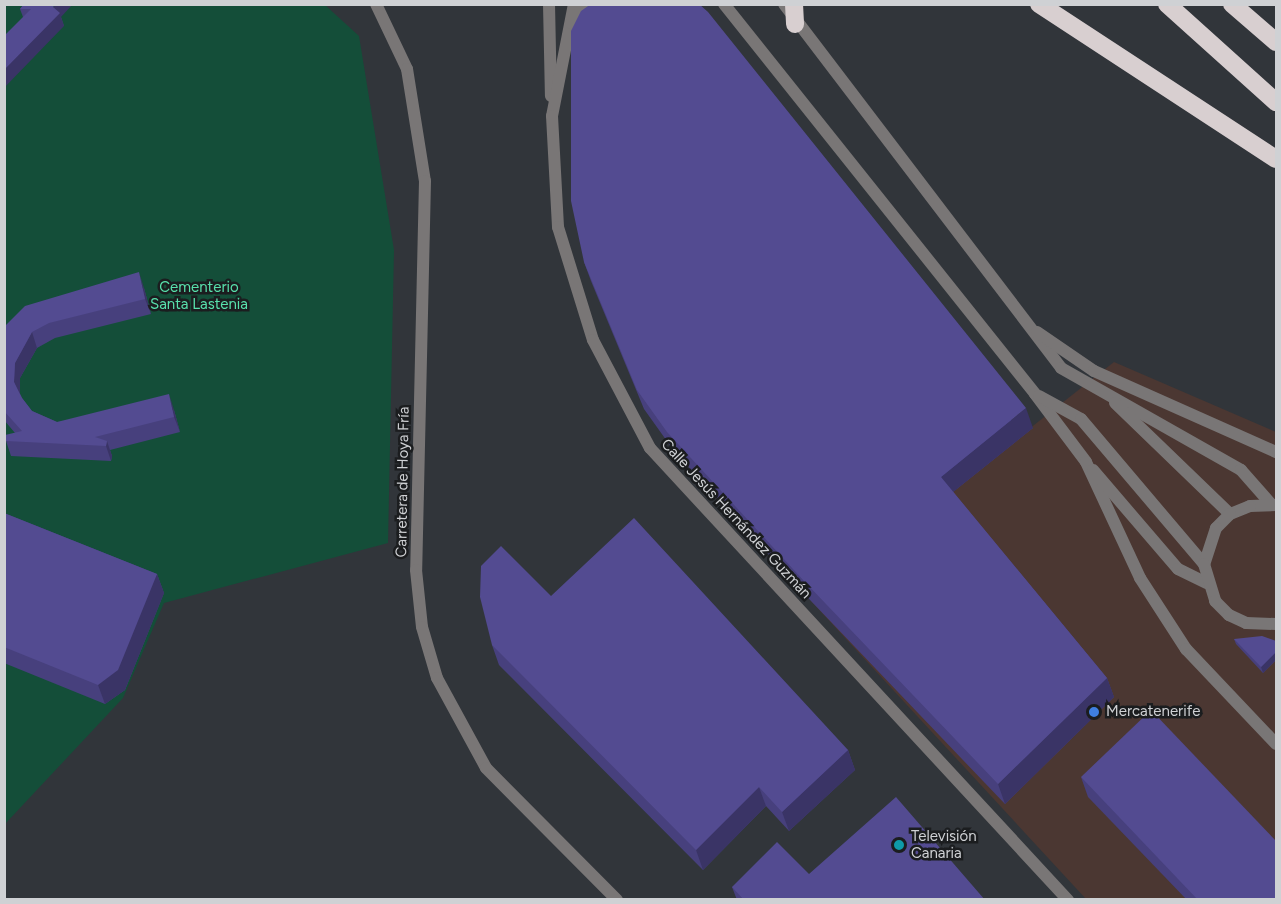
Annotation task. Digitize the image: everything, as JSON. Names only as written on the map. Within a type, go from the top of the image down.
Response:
[{"type":"highway","points":[[794,4],[795,24]]},
{"type":"highway","points":[[1039,4],[1276,159]]},
{"type":"highway","points":[[1167,4],[1276,102]]},
{"type":"highway","points":[[1232,4],[1276,42]]},
{"type":"street","name":"Carretera de Hoya Fría","points":[[376,4],[407,69],[425,181],[416,570],[422,627],[437,678],[486,768],[617,900]]},
{"type":"street","points":[[549,4],[552,116]]},
{"type":"street","name":"Calle Jesús Hernández Guzmán","points":[[574,4],[552,116],[558,227],[593,340],[650,448],[1068,900]]},
{"type":"street","points":[[568,27],[587,4]]},
{"type":"street","points":[[724,4],[1035,394],[1086,462],[1178,568],[1207,583]]},
{"type":"street","points":[[784,4],[795,24],[1036,332],[1060,368],[1241,470],[1274,505]]},
{"type":"street","points":[[1036,332],[1094,371],[1276,452]]},
{"type":"street","points":[[1035,394],[1081,419],[1204,564]]},
{"type":"street","points":[[1109,397],[1230,514]]},
{"type":"street","points":[[1086,462],[1164,617],[1209,676],[1276,744]]},
{"type":"street","points":[[1274,505],[1230,514],[1216,528],[1204,564],[1207,583],[1229,615],[1246,623],[1276,624]]},
{"type":"shaded area","name":"Mercatenerife","points":[[1114,362],[1276,432],[1276,899],[1086,899],[811,601]]},
{"type":"green space","name":"Cementerio Santa Lastenia","points":[[5,5],[325,5],[359,36],[394,250],[388,543],[164,603],[123,698],[5,824]]},
{"type":"building","points":[[24,4],[56,4],[53,7],[60,13],[4,70],[4,36],[31,9],[20,9]]},
{"type":"building","points":[[591,4],[699,4],[708,12],[1026,408],[941,477],[1107,678],[998,784],[804,581],[667,432],[637,390],[584,262],[571,201],[571,31],[581,11]]},
{"type":"building","points":[[139,272],[145,299],[49,323],[32,332],[15,363],[14,382],[32,411],[57,422],[169,394],[174,417],[95,437],[107,441],[106,446],[6,441],[5,435],[22,431],[4,411],[4,327],[25,306]]},
{"type":"building","points":[[4,513],[157,574],[118,670],[98,685],[4,647]]},
{"type":"building","points":[[634,518],[848,750],[782,812],[759,787],[696,850],[492,645],[480,597],[481,566],[501,546],[551,596]]},
{"type":"building","points":[[1262,636],[1276,641],[1276,652],[1261,667],[1234,639]]},
{"type":"building","points":[[1151,710],[1276,841],[1276,900],[1198,900],[1081,777]]},
{"type":"building","points":[[896,797],[985,900],[744,900],[732,887],[777,842],[809,874]]},
{"type":"place","name":"Mercatenerife","points":[[1094,712]]},
{"type":"place","name":"Televisión Canaria","points":[[899,845]]}]
